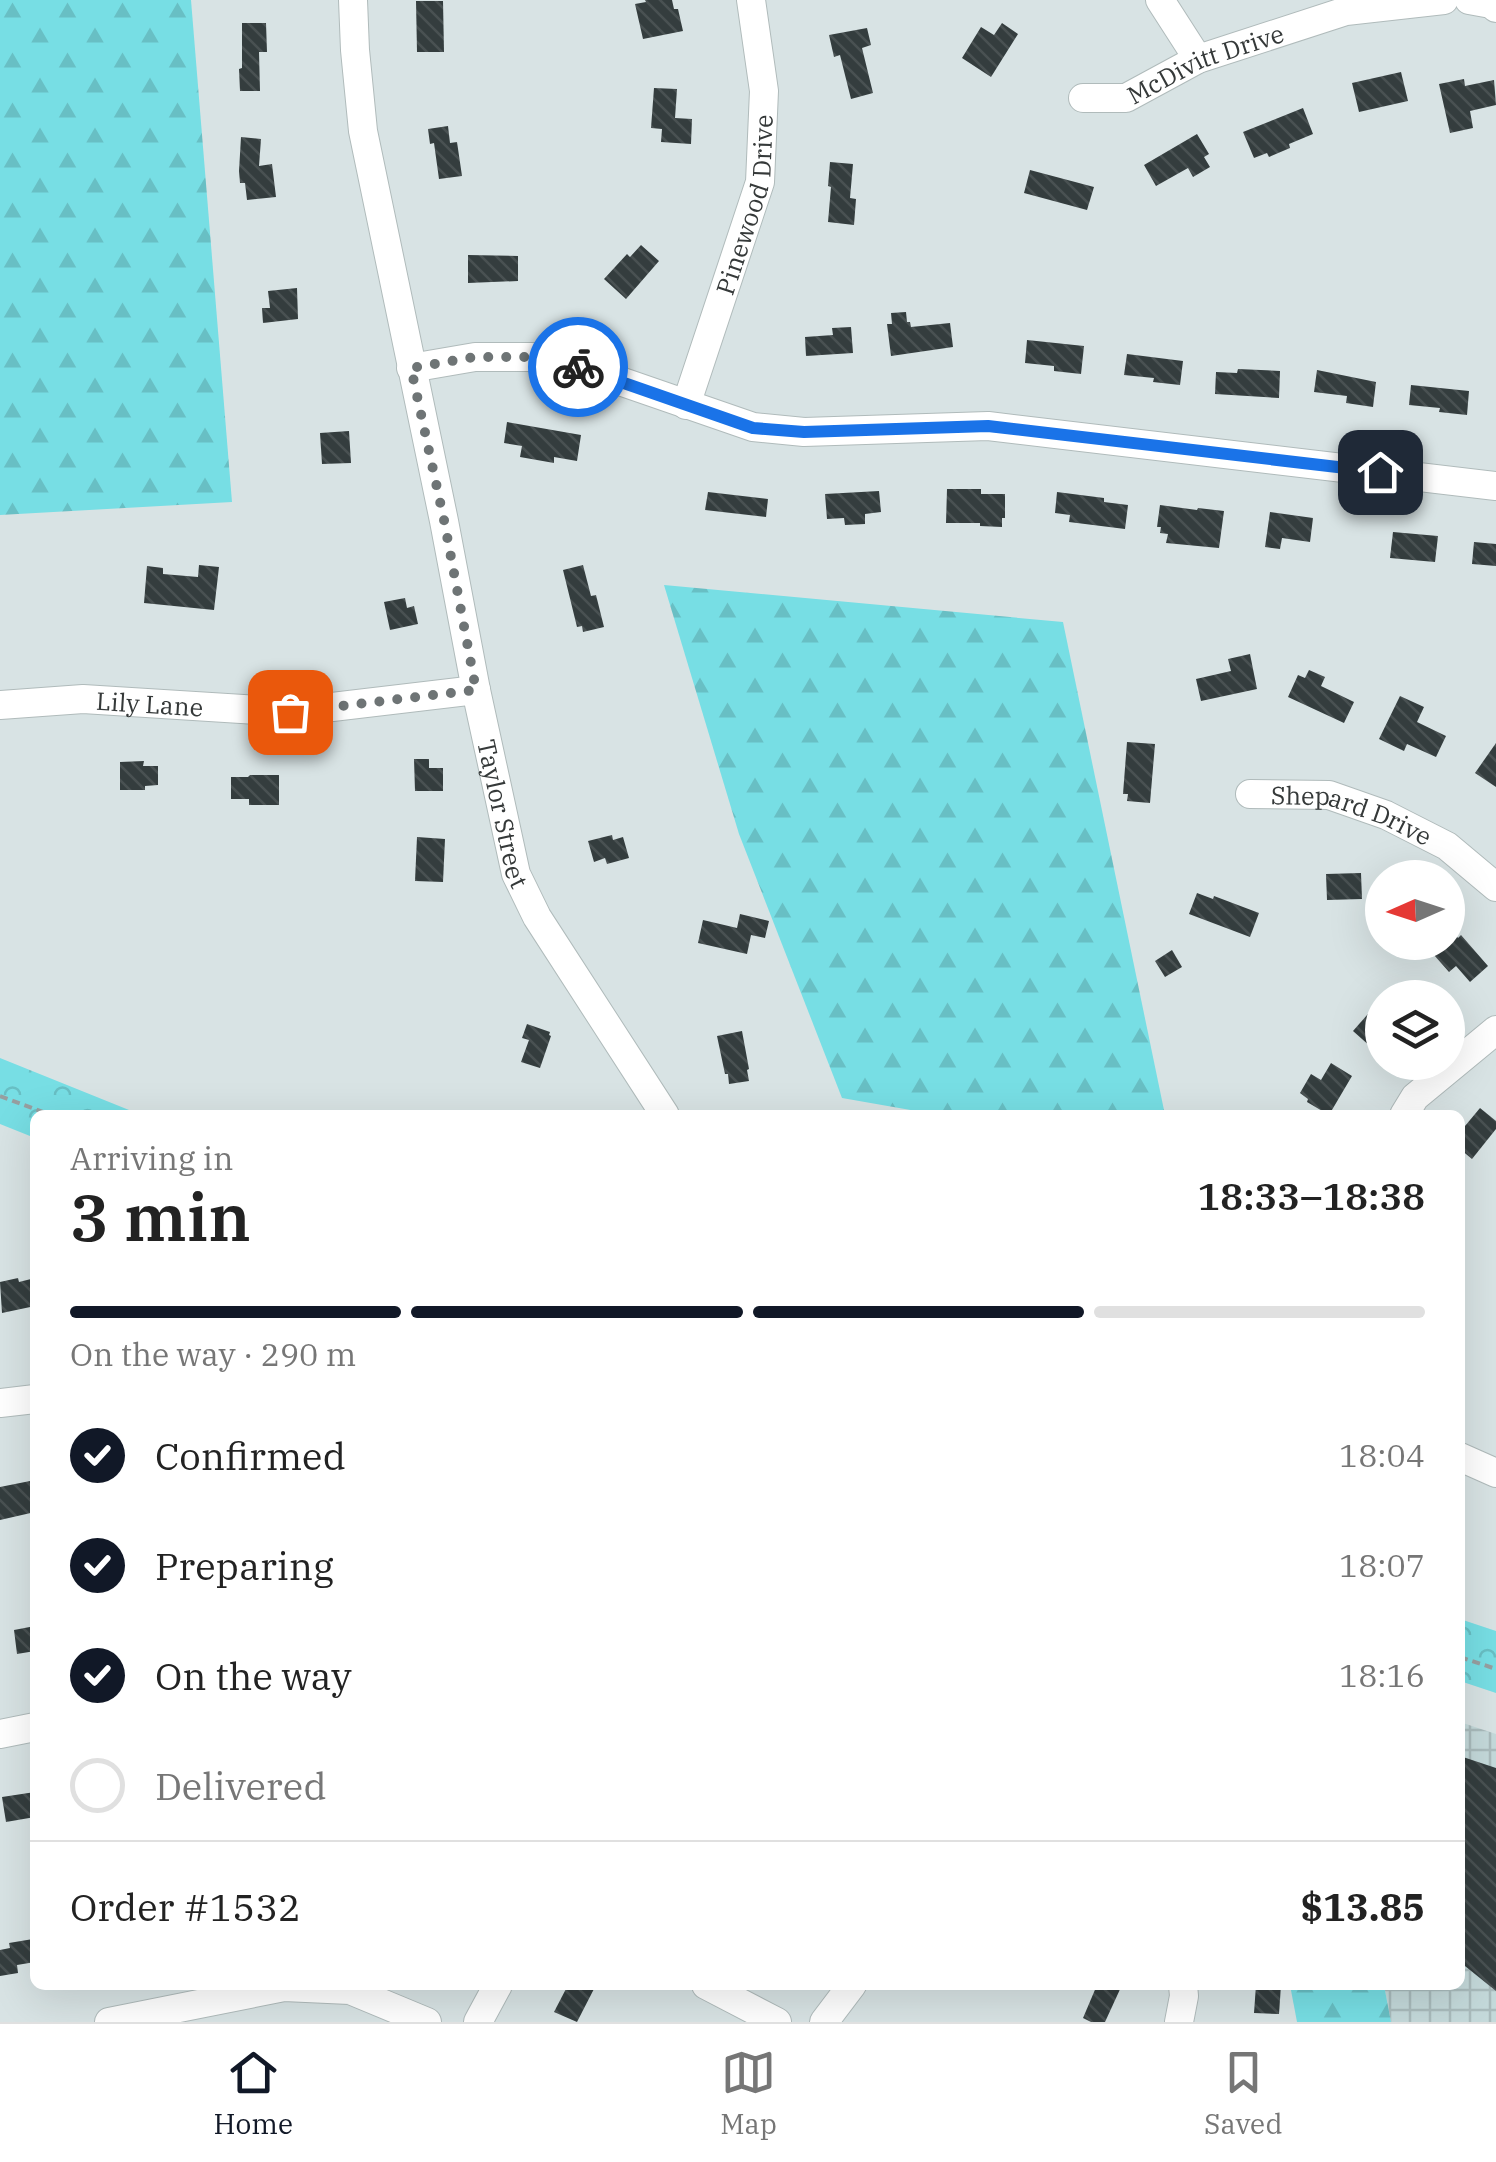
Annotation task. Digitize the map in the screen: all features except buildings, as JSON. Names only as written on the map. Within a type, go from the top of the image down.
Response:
[{"type":"street","name":"Taylor Street","points":[[353,0],[362,131],[516,874],[537,917],[662,1110]]},
{"type":"street","name":"Pinewood Drive","points":[[686,405],[760,182],[764,91],[751,0]]},
{"type":"street","points":[[1160,0],[1198,59]]},
{"type":"street","name":"McDivitt Drive","points":[[1083,98],[1126,98],[1198,59],[1346,11],[1444,0]]},
{"type":"street","points":[[1470,0],[1496,8]]},
{"type":"street","points":[[411,368],[475,357],[532,357],[585,369],[753,428],[818,432],[988,426],[1496,486]]},
{"type":"street","name":"Lily Lane","points":[[0,705],[84,699],[290,712],[476,690]]},
{"type":"street","name":"Shepard Drive","points":[[1250,794],[1329,795],[1386,816],[1447,846],[1496,886]]},
{"type":"street","points":[[1407,1110],[1416,1097],[1496,1030]]},
{"type":"street","points":[[0,1403],[30,1400]]},
{"type":"street","points":[[1465,1459],[1496,1473]]},
{"type":"street","points":[[0,1734],[30,1728]]},
{"type":"street","points":[[110,2022],[269,1990]]},
{"type":"street","points":[[350,1990],[427,2022]]},
{"type":"street","points":[[478,2022],[495,1990]]},
{"type":"street","points":[[716,1990],[777,2022]]},
{"type":"street","points":[[824,2022],[848,1990]]},
{"type":"street","points":[[1179,2022],[1183,1990]]},
{"type":"path","points":[[0,1096],[37,1110]]},
{"type":"path","points":[[1465,1659],[1496,1669]]},
{"type":"shaded area","points":[[1465,1724],[1496,1734],[1496,2022],[1391,2022],[1385,1990],[1465,1990]]},
{"type":"green space","points":[[0,0],[191,0],[232,502],[0,515]]},
{"type":"green space","points":[[664,585],[1063,622],[1164,1110],[910,1110],[842,1098],[739,834]]},
{"type":"green space","points":[[0,1058],[129,1110],[30,1110],[30,1136],[0,1124]]},
{"type":"green space","points":[[1465,1621],[1496,1631],[1496,1693],[1465,1683]]},
{"type":"green space","points":[[1291,1990],[1385,1990],[1391,2022],[1297,2022]]},
{"type":"way so far","points":[[290,712],[476,690],[411,368],[475,357],[532,357],[578,367]]},
{"type":"route","points":[[578,367],[753,428],[804,432],[988,426],[1380,472]]}]
